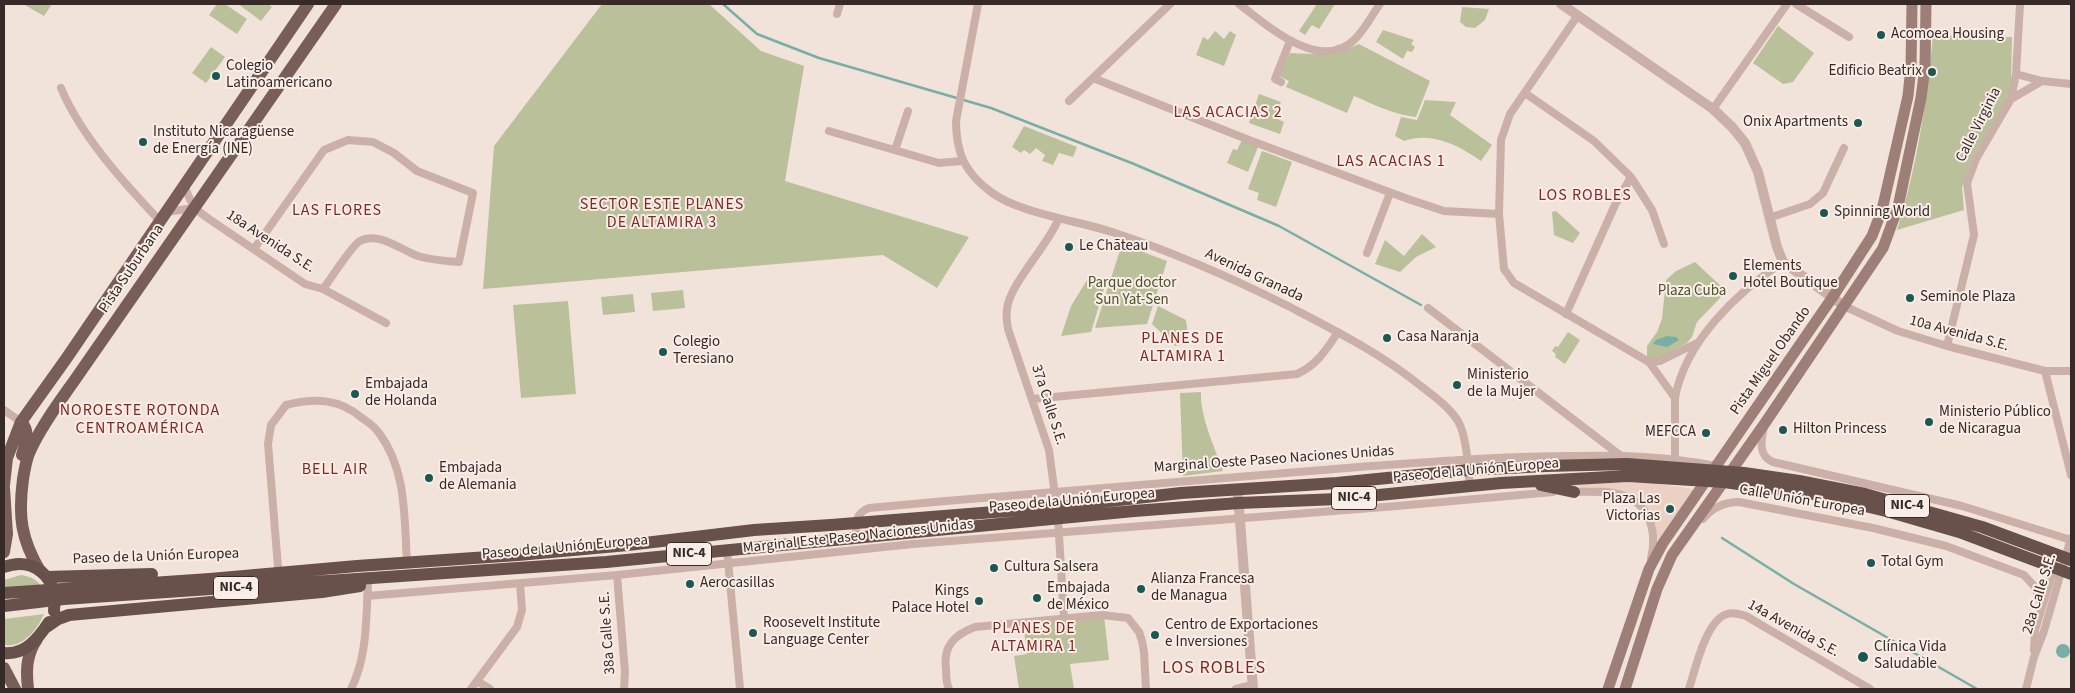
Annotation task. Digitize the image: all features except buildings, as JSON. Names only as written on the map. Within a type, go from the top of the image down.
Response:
[{"type":"highway","name":"Paseo de la Unión Europea","points":[[65,594],[407,576],[606,562],[856,537],[1057,512],[1181,493],[1338,483],[1468,465],[1545,461],[1623,460],[1712,472],[1728,477],[1820,495],[1899,515],[1972,537],[1986,539],[2066,566]]},
{"type":"highway","name":"Paseo de la Unión Europea","points":[[65,594],[357,566],[628,546],[754,530],[856,522],[1338,499],[1501,483],[1712,472]]},
{"type":"highway","name":"Paseo de la Unión Europea","points":[[1728,477],[1799,481],[1865,494],[1982,527],[2066,566]]},
{"type":"highway","points":[[1501,483],[1540,485],[1574,492]]},
{"type":"highway","name":"Paseo de la Unión Europea","points":[[4,567],[20,563],[31,566],[46,577],[111,576],[278,568],[311,564],[357,566]]},
{"type":"highway","points":[[4,653],[22,650],[58,619],[69,615],[322,592],[367,591],[407,576]]},
{"type":"highway","points":[[42,632],[54,611],[55,595],[46,577]]},
{"type":"highway","name":"NIC-4","points":[[4,593],[65,594]]},
{"type":"highway","name":"NIC-4","points":[[4,606],[65,594]]},
{"type":"main road","name":"Pista Suburbana","points":[[4,552],[7,534],[4,487],[5,469],[10,447],[21,422],[308,4]]},
{"type":"main road","name":"Pista Suburbana","points":[[46,577],[24,538],[20,503],[27,459],[38,436],[336,4]]},
{"type":"main road","name":"Pista Miguel Obando","points":[[1608,689],[1649,569],[1663,543],[1832,298],[1872,236],[1882,210],[1908,96],[1911,67],[1912,4]]},
{"type":"main road","name":"Pista Miguel Obando","points":[[1625,689],[1659,582],[1672,555],[1766,422],[1883,248],[1898,207],[1921,98],[1926,4]]},
{"type":"main road","points":[[20,503],[19,468],[27,435],[26,429],[21,422]]},
{"type":"main road","points":[[28,689],[27,661],[32,647],[42,632]]},
{"type":"main road","points":[[4,668],[15,689]]},
{"type":"street","points":[[837,14],[840,4]]},
{"type":"street","points":[[829,131],[939,163],[962,161],[956,141],[956,122],[978,4]]},
{"type":"street","points":[[1069,101],[1170,4]]},
{"type":"street","points":[[1239,4],[1290,41],[1315,50],[1337,50],[1355,39],[1380,4]]},
{"type":"street","points":[[1561,4],[1713,110],[1732,127],[1745,143],[1758,172],[1777,248],[1783,262],[1844,306]]},
{"type":"street","points":[[1713,110],[1787,4]]},
{"type":"street","points":[[1796,4],[1849,36]]},
{"type":"street","name":"Calle Virginia","points":[[1948,346],[1974,235],[1967,183],[1976,159],[2011,99],[2016,74],[2020,4]]},
{"type":"street","points":[[1578,15],[1510,114],[1502,140],[1499,214],[1504,269],[1514,283],[1649,362],[1675,398]]},
{"type":"street","points":[[1281,82],[1274,79],[1290,41]]},
{"type":"street","points":[[2016,74],[2042,81],[2071,84]]},
{"type":"street","points":[[1093,78],[1390,193],[1444,211],[1499,214]]},
{"type":"street","points":[[2011,99],[2042,81]]},
{"type":"street","points":[[62,88],[71,111],[123,182],[163,216],[194,208],[184,186]]},
{"type":"street","points":[[1525,93],[1594,141],[1631,176],[1652,210],[1664,244]]},
{"type":"street","points":[[895,150],[908,111]]},
{"type":"street","points":[[254,249],[324,150],[348,140],[373,142],[394,152],[417,171],[473,193],[460,262],[441,261],[417,255],[380,238],[368,238],[359,241],[323,289]]},
{"type":"street","points":[[1769,218],[1810,204],[1823,193],[1844,148]]},
{"type":"street","name":"Avenida Granada","points":[[962,161],[976,180],[992,193],[1009,203],[1111,232],[1169,251],[1240,283],[1338,332],[1395,365],[1444,405],[1458,421],[1462,432],[1470,487]]},
{"type":"street","points":[[1566,314],[1615,204],[1631,176]]},
{"type":"street","points":[[1367,253],[1390,193]]},
{"type":"street","name":"18a Avenida S.E.","points":[[194,208],[305,284],[323,289],[386,323]]},
{"type":"street","name":"37a Calle S.E.","points":[[1059,218],[1054,232],[1010,296],[1006,310],[1008,329],[1049,450],[1059,532],[1064,618]]},
{"type":"street","points":[[1675,458],[1675,398],[1684,365],[1697,343],[1739,295],[1758,278],[1783,262]]},
{"type":"street","name":"10a Avenida S.E.","points":[[1844,306],[1898,331],[1948,346],[2045,371],[2071,371]]},
{"type":"street","points":[[1428,308],[1623,460],[1675,458],[1712,472]]},
{"type":"street","points":[[1032,399],[1297,374],[1309,368],[1320,358],[1338,332]]},
{"type":"street","points":[[1649,362],[1660,361],[1697,343]]},
{"type":"street","points":[[2045,371],[2071,475]]},
{"type":"street","points":[[278,568],[268,444],[271,425],[286,405],[317,400],[337,403],[355,412],[378,431],[392,454],[403,498],[407,562]]},
{"type":"street","points":[[4,410],[21,422]]},
{"type":"street","name":"Calle Unión Europea","points":[[1766,422],[1761,441],[1762,449],[1768,460],[1773,462],[1962,506],[2071,539]]},
{"type":"street","name":"Marginal Oeste Paseo Naciones Unidas","points":[[856,522],[860,513],[869,508],[1055,492],[1468,465]]},
{"type":"street","points":[[1236,689],[1253,687],[1237,490]]},
{"type":"street","name":"Marginal Este Paseo Naciones Unidas","points":[[367,591],[520,584],[912,544],[1397,506],[1525,493],[1574,492],[1622,495],[1640,506],[1650,521],[1653,533],[1653,548],[1649,569]]},
{"type":"street","name":"Calle Unión Europea","points":[[1659,582],[1707,514],[1726,503],[1739,502],[1873,528],[1946,546],[2024,576],[2035,587],[2042,607]]},
{"type":"street","points":[[856,522],[856,537]]},
{"type":"street","name":"28a Calle S.E.","points":[[2026,689],[2034,658],[2066,566],[2071,539]]},
{"type":"street","points":[[727,550],[740,689]]},
{"type":"street","name":"28a Calle S.E.","points":[[2034,658],[2035,630],[2042,607],[2066,566]]},
{"type":"street","name":"38a Calle S.E.","points":[[617,575],[625,672],[624,689]]},
{"type":"street","points":[[470,689],[517,627],[522,610],[520,584]]},
{"type":"street","points":[[351,689],[358,677],[366,634],[367,591]]},
{"type":"street","name":"14a Avenida S.E.","points":[[1689,689],[1700,652],[1714,624],[1727,614],[1736,613],[1746,616],[1870,689]]},
{"type":"street","points":[[949,689],[945,658],[950,644],[961,633],[975,628],[1102,615],[1128,618],[1139,632],[1144,652],[1146,689]]},
{"type":"street","points":[[477,681],[490,689]]},
{"type":"green space","points":[[23,4],[52,4],[44,16]]},
{"type":"green space","points":[[217,4],[225,4],[247,19],[237,34],[209,15]]},
{"type":"green space","points":[[238,4],[268,4],[272,7],[261,21]]},
{"type":"green space","points":[[602,4],[709,4],[761,51],[804,66],[785,181],[969,237],[937,288],[883,255],[483,289],[494,146]]},
{"type":"green space","points":[[1317,4],[1335,4],[1319,29],[1312,25],[1305,35],[1299,31]]},
{"type":"green space","points":[[1462,7],[1489,9],[1485,20],[1475,28],[1466,27],[1460,22]]},
{"type":"green space","points":[[1778,26],[1814,53],[1793,82],[1783,84],[1753,63]]},
{"type":"green space","points":[[1383,30],[1414,40],[1411,44],[1415,47],[1412,52],[1407,51],[1403,59],[1376,42]]},
{"type":"green space","points":[[1215,31],[1224,39],[1230,31],[1236,35],[1224,66],[1196,55],[1203,37],[1208,40]]},
{"type":"green space","points":[[1933,35],[2012,37],[2011,81],[2007,99],[1972,158],[1962,187],[1964,210],[1897,230],[1910,182],[1920,133]]},
{"type":"green space","points":[[1359,44],[1430,81],[1416,117],[1392,112],[1354,96],[1347,113],[1286,87],[1289,81],[1279,76],[1290,53],[1325,53]]},
{"type":"green space","points":[[211,47],[225,57],[206,83],[192,73]]},
{"type":"green space","points":[[1259,94],[1281,102],[1275,118],[1284,122],[1280,134],[1249,123]]},
{"type":"green space","points":[[1425,100],[1456,102],[1450,115],[1492,145],[1481,161],[1444,141],[1414,138],[1404,141],[1395,136],[1401,117],[1417,120]]},
{"type":"green space","points":[[1024,126],[1077,147],[1073,157],[1059,153],[1053,165],[1042,161],[1045,155],[1036,148],[1030,154],[1024,150],[1021,153],[1012,147]]},
{"type":"green space","points":[[1242,140],[1258,147],[1248,172],[1227,163],[1233,149],[1237,150]]},
{"type":"green space","points":[[1262,151],[1292,162],[1276,207],[1257,200],[1259,193],[1248,189]]},
{"type":"green space","points":[[1556,211],[1580,233],[1573,243],[1554,235],[1552,212]]},
{"type":"green space","points":[[1422,234],[1436,247],[1416,257],[1400,272],[1375,264],[1385,240],[1404,256]]},
{"type":"green space","name":"Parque doctor Sun Yat-Sen","points":[[1122,244],[1167,261],[1147,324],[1095,328]]},
{"type":"green space","name":"Plaza Cuba","points":[[1695,262],[1723,288],[1723,295],[1697,322],[1692,337],[1687,343],[1654,361],[1647,357],[1647,346],[1657,332],[1662,319],[1666,280],[1676,271]]},
{"type":"green space","points":[[1087,280],[1105,286],[1091,332],[1061,336],[1071,306]]},
{"type":"green space","points":[[683,290],[685,308],[653,311],[651,293]]},
{"type":"green space","points":[[633,294],[635,312],[603,315],[601,297]]},
{"type":"green space","points":[[568,301],[576,394],[521,398],[513,305]]},
{"type":"green space","points":[[1158,306],[1186,320],[1189,343],[1175,346],[1152,324]]},
{"type":"green space","points":[[1568,332],[1580,340],[1565,364],[1555,357],[1556,354],[1552,351],[1555,346],[1558,347]]},
{"type":"green space","points":[[1201,392],[1205,422],[1223,471],[1183,476],[1180,393]]},
{"type":"green space","points":[[21,575],[34,579],[43,590],[4,593],[4,580]]},
{"type":"green space","points":[[44,614],[33,632],[23,641],[17,644],[4,645],[4,619]]},
{"type":"green space","points":[[1104,615],[1109,660],[1070,664],[1074,689],[1019,689],[1014,656],[1027,654],[1023,622]]},
{"type":"shaded area","name":"Plaza Las Victorias","points":[[1560,483],[1653,483],[1694,489],[1658,540],[1655,526],[1640,502],[1560,486]]},
{"type":"water","points":[[1667,336],[1676,337],[1679,340],[1667,347],[1653,344],[1656,340]]},
{"type":"water","points":[[2060,644],[2066,644],[2070,651],[2066,658],[2060,658],[2056,654],[2056,648]]},
{"type":"waterway","points":[[723,4],[757,34],[819,58],[991,108],[1134,164],[1279,226],[1421,305]]},
{"type":"waterway","points":[[1722,538],[1794,584],[1977,689]]},
{"type":"place","name":"Acomoea Housing","points":[[1881,35]]},
{"type":"place","name":"Edificio Beatrix","points":[[1932,72]]},
{"type":"place","name":"Colegio Latinoamericano","points":[[216,76]]},
{"type":"place","name":"Onix Apartments","points":[[1858,123]]},
{"type":"place","name":"Instituto Nicaragüense de Energía (INE)","points":[[143,142]]},
{"type":"place","name":"Spinning World","points":[[1824,213]]},
{"type":"place","name":"Le Chãteau","points":[[1069,247]]},
{"type":"place","name":"Elements Hotel Boutique","points":[[1733,276]]},
{"type":"place","name":"Seminole Plaza","points":[[1910,298]]},
{"type":"place","name":"Casa Naranja","points":[[1387,338]]},
{"type":"place","name":"Colegio Teresiano","points":[[663,352]]},
{"type":"place","name":"Ministerio de la Mujer","points":[[1457,385]]},
{"type":"place","name":"Embajada de Holanda","points":[[355,394]]},
{"type":"place","name":"Ministerio Público de Nicaragua","points":[[1929,422]]},
{"type":"place","name":"Hilton Princess","points":[[1783,430]]},
{"type":"place","name":"MEFCCA","points":[[1706,433]]},
{"type":"place","name":"Embajada de Alemania","points":[[429,478]]},
{"type":"place","name":"Plaza Las Victorias","points":[[1670,509]]},
{"type":"place","name":"Total Gym","points":[[1871,563]]},
{"type":"place","name":"Cultura Salsera","points":[[994,568]]},
{"type":"place","name":"Aerocasillas","points":[[690,584]]},
{"type":"place","name":"Alianza Francesa de Managua","points":[[1141,589]]},
{"type":"place","name":"Embajada de México","points":[[1037,598]]},
{"type":"place","name":"Kings Palace Hotel","points":[[979,601]]},
{"type":"place","name":"Roosevelt Institute Language Center","points":[[753,633]]},
{"type":"place","name":"Centro de Exportaciones e Inversiones","points":[[1155,635]]},
{"type":"place","name":"Clínica Vida Saludable","points":[[1863,657]]},
{"type":"district","name":"LAS ACACIAS 2","points":[[1228,113]]},
{"type":"district","name":"LAS ACACIAS 1","points":[[1391,162]]},
{"type":"district","name":"LOS ROBLES","points":[[1585,196]]},
{"type":"district","name":"LAS FLORES","points":[[337,211]]},
{"type":"district","name":"SECTOR ESTE PLANES DE ALTAMIRA 3","points":[[662,214]]},
{"type":"district","name":"PLANES DE ALTAMIRA 1","points":[[1183,348]]},
{"type":"district","name":"NOROESTE ROTONDA CENTROAMÉRICA","points":[[140,420]]},
{"type":"district","name":"BELL AIR","points":[[335,470]]},
{"type":"district","name":"PLANES DE ALTAMIRA 1","points":[[1034,638]]},
{"type":"district","name":"LOS ROBLES","points":[[1214,669]]}]
